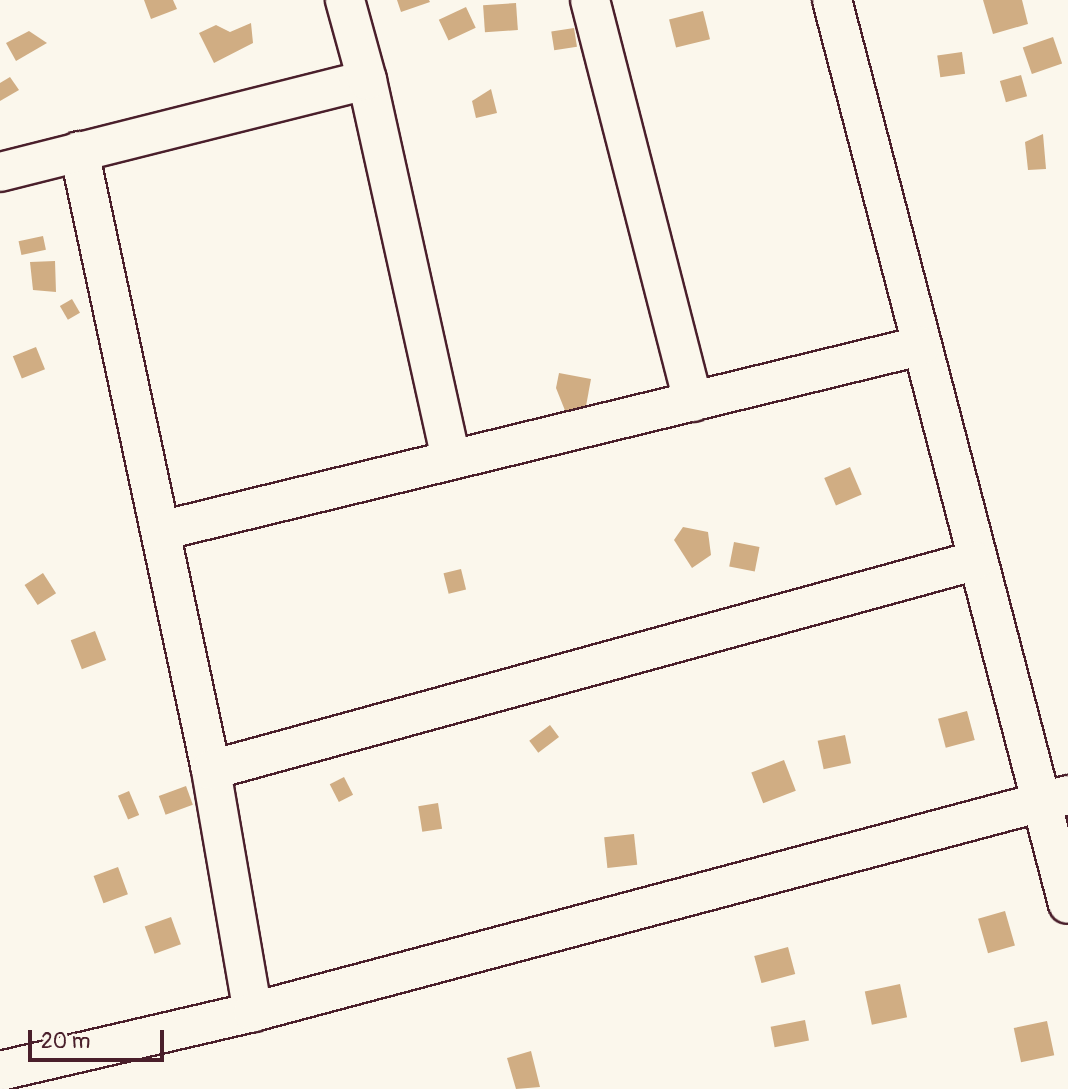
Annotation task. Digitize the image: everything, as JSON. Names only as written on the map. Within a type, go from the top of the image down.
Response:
[{"type":"street","points":[[345,0],[367,80],[451,460]]},
{"type":"street","points":[[590,0],[693,401]]},
{"type":"street","points":[[832,0],[974,561],[1054,799],[1068,904]]},
{"type":"street","points":[[0,172],[367,80]]},
{"type":"street","points":[[79,151],[211,770],[253,1012]]},
{"type":"street","points":[[160,531],[920,346]]},
{"type":"street","points":[[211,770],[974,561]]},
{"type":"street","points":[[0,1071],[253,1012],[1054,799]]},
{"type":"building","points":[[144,0],[173,0],[177,9],[151,19]]},
{"type":"building","points":[[397,0],[429,0],[430,2],[401,12]]},
{"type":"building","points":[[983,0],[1022,0],[1028,24],[993,34]]},
{"type":"building","points":[[516,3],[518,30],[485,32],[483,5]]},
{"type":"building","points":[[466,7],[476,28],[449,41],[439,20]]},
{"type":"building","points":[[703,11],[710,39],[676,48],[669,19]]},
{"type":"building","points":[[251,23],[253,43],[214,63],[199,33],[216,25],[230,32]]},
{"type":"building","points":[[574,28],[577,47],[554,50],[551,32]]},
{"type":"building","points":[[29,31],[47,43],[16,61],[6,43]]},
{"type":"building","points":[[1053,37],[1062,63],[1032,74],[1023,47]]},
{"type":"building","points":[[962,52],[965,74],[940,77],[937,55]]},
{"type":"building","points":[[1021,75],[1027,96],[1006,102],[1000,81]]},
{"type":"building","points":[[10,77],[19,90],[0,101],[0,83]]},
{"type":"building","points":[[491,89],[497,113],[476,118],[472,101]]},
{"type":"building","points":[[1043,134],[1046,169],[1028,170],[1025,142]]},
{"type":"building","points":[[43,236],[46,250],[21,255],[19,241]]},
{"type":"building","points":[[55,261],[56,292],[33,290],[30,262]]},
{"type":"building","points":[[72,299],[80,313],[68,320],[60,306]]},
{"type":"building","points":[[36,347],[45,369],[22,379],[13,356]]},
{"type":"building","points":[[559,373],[591,379],[586,406],[566,413],[556,388]]},
{"type":"building","points":[[850,467],[862,495],[836,506],[824,478]]},
{"type":"building","points":[[683,527],[708,532],[711,555],[692,568],[674,540]]},
{"type":"building","points":[[734,542],[760,547],[755,572],[729,567]]},
{"type":"building","points":[[461,569],[466,589],[449,594],[444,573]]},
{"type":"building","points":[[43,573],[56,593],[38,605],[25,585]]},
{"type":"building","points":[[95,631],[106,660],[82,669],[71,640]]},
{"type":"building","points":[[967,711],[975,740],[946,748],[938,719]]},
{"type":"building","points":[[550,725],[559,737],[538,753],[529,741]]},
{"type":"building","points":[[845,735],[851,763],[824,769],[818,741]]},
{"type":"building","points":[[784,760],[796,791],[763,803],[751,773]]},
{"type":"building","points":[[344,777],[353,795],[339,802],[330,784]]},
{"type":"building","points":[[186,786],[193,805],[166,815],[159,796]]},
{"type":"building","points":[[129,791],[139,815],[128,820],[118,796]]},
{"type":"building","points":[[438,803],[442,829],[422,832],[418,806]]},
{"type":"building","points":[[634,834],[637,865],[607,868],[604,837]]},
{"type":"building","points":[[118,867],[128,894],[103,903],[94,876]]},
{"type":"building","points":[[1005,911],[1015,946],[988,953],[978,919]]},
{"type":"building","points":[[171,917],[181,944],[155,954],[145,927]]},
{"type":"building","points":[[788,947],[795,974],[761,983],[754,956]]},
{"type":"building","points":[[900,984],[907,1017],[872,1025],[865,991]]},
{"type":"building","points":[[805,1020],[809,1041],[775,1047],[771,1027]]},
{"type":"building","points":[[1047,1021],[1054,1055],[1021,1062],[1014,1028]]},
{"type":"building","points":[[531,1051],[540,1087],[516,1089],[507,1058]]}]
